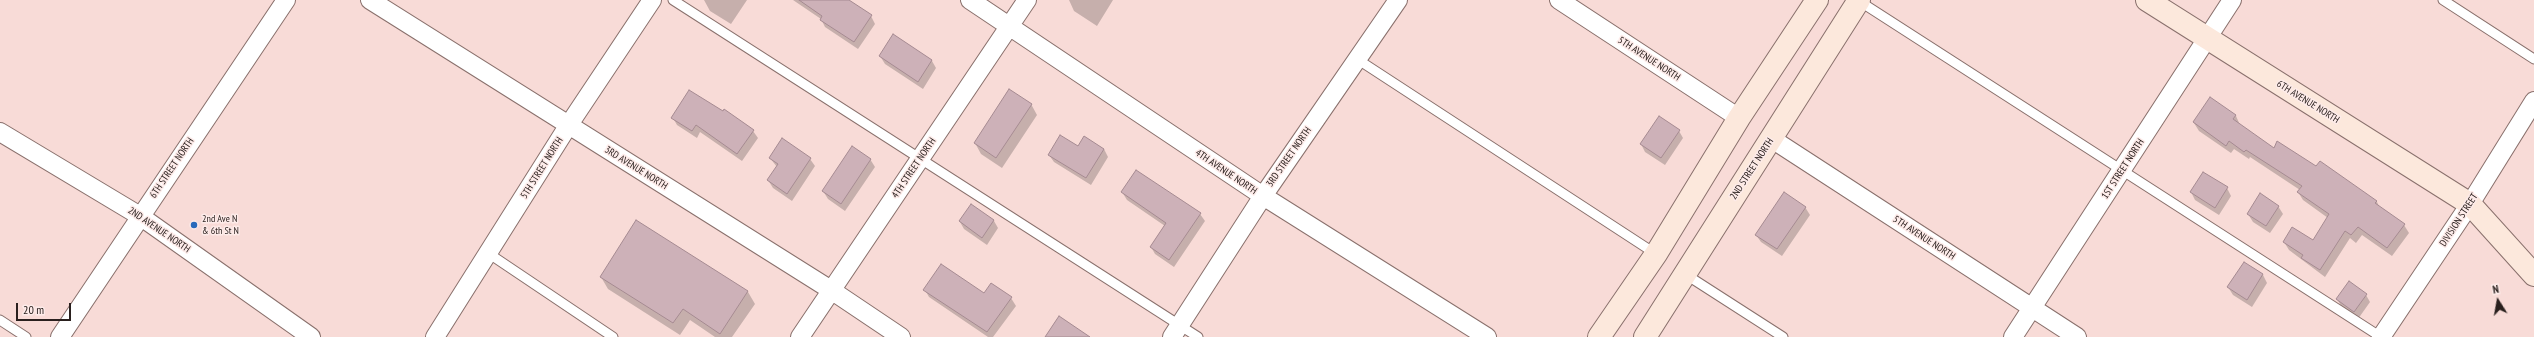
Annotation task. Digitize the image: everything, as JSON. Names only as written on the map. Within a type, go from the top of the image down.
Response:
[{"type":"main road","points":[[1599,337],[1656,254],[1740,118],[1817,0]]},
{"type":"main road","name":"2ND STREET NORTH","points":[[1645,337],[1859,0]]},
{"type":"main road","name":"6TH AVENUE NORTH","points":[[2147,0],[2470,204],[2534,275]]},
{"type":"street","name":"6TH STREET NORTH","points":[[60,337],[286,0]]},
{"type":"street","name":"3RD AVENUE NORTH","points":[[370,0],[568,126],[831,290],[901,337]]},
{"type":"street","name":"5TH STREET NORTH","points":[[435,337],[568,126],[652,0]]},
{"type":"street","name":"4TH AVENUE NORTH","points":[[970,0],[1262,196],[1487,337]]},
{"type":"street","name":"4TH STREET NORTH","points":[[800,337],[1027,0]]},
{"type":"street","name":"3RD STREET NORTH","points":[[1176,331],[1262,196],[1398,0]]},
{"type":"street","name":"5TH AVENUE NORTH","points":[[1559,0],[1740,118]]},
{"type":"street","name":"1ST STREET NORTH","points":[[2013,337],[2232,0]]},
{"type":"street","name":"DIVISION STREET","points":[[2381,337],[2470,204],[2534,101]]},
{"type":"street","name":"2ND AVENUE NORTH","points":[[0,132],[140,216],[311,337]]},
{"type":"street","name":"5TH AVENUE NORTH","points":[[1772,139],[2077,337]]},
{"type":"lane","points":[[673,0],[921,158],[1176,331],[1198,337]]},
{"type":"lane","points":[[1859,0],[2381,337]]},
{"type":"lane","points":[[2443,0],[2534,59]]},
{"type":"lane","points":[[1357,59],[1656,254]]},
{"type":"lane","points":[[488,253],[614,337]]},
{"type":"lane","points":[[1684,274],[1783,337]]},
{"type":"lane","points":[[0,320],[26,337]]},
{"type":"building","points":[[799,0],[849,0],[872,15],[854,42],[820,20],[822,16]]},
{"type":"building","points":[[893,34],[932,60],[918,82],[879,56]]},
{"type":"building","points":[[1009,89],[1032,104],[996,158],[974,143]]},
{"type":"building","points":[[689,90],[723,111],[724,109],[754,130],[737,154],[696,125],[692,131],[671,118]]},
{"type":"building","points":[[2210,97],[2236,115],[2233,119],[2274,148],[2277,141],[2316,166],[2320,161],[2377,201],[2375,203],[2405,224],[2387,248],[2358,227],[2351,235],[2345,231],[2320,270],[2301,258],[2303,255],[2283,242],[2292,227],[2313,240],[2329,214],[2297,192],[2302,186],[2246,150],[2244,152],[2229,141],[2226,146],[2193,122]]},
{"type":"building","points":[[1659,116],[1680,130],[1661,158],[1640,144]]},
{"type":"building","points":[[1060,135],[1078,146],[1084,136],[1104,149],[1086,178],[1048,155]]},
{"type":"building","points":[[782,138],[811,158],[787,194],[767,180],[778,164],[769,158]]},
{"type":"building","points":[[852,146],[871,159],[841,204],[822,191]]},
{"type":"building","points":[[1136,170],[1201,213],[1169,260],[1150,247],[1166,223],[1121,192]]},
{"type":"building","points":[[2203,172],[2228,187],[2215,208],[2190,192]]},
{"type":"building","points":[[1784,192],[1806,207],[1777,249],[1755,235]]},
{"type":"building","points":[[2260,193],[2279,206],[2266,226],[2247,214]]},
{"type":"building","points":[[971,204],[994,220],[982,238],[959,221]]},
{"type":"building","points":[[636,220],[748,291],[720,334],[683,309],[673,323],[600,277]]},
{"type":"building","points":[[2244,262],[2263,274],[2247,300],[2227,287]]},
{"type":"building","points":[[941,264],[984,293],[991,283],[1012,297],[987,332],[923,290]]},
{"type":"building","points":[[2349,281],[2367,294],[2354,312],[2336,299]]},
{"type":"building","points":[[1059,316],[1090,337],[1045,337]]},
{"type":"place","name":"2nd Ave N & 6th St N","points":[[194,225]]}]
